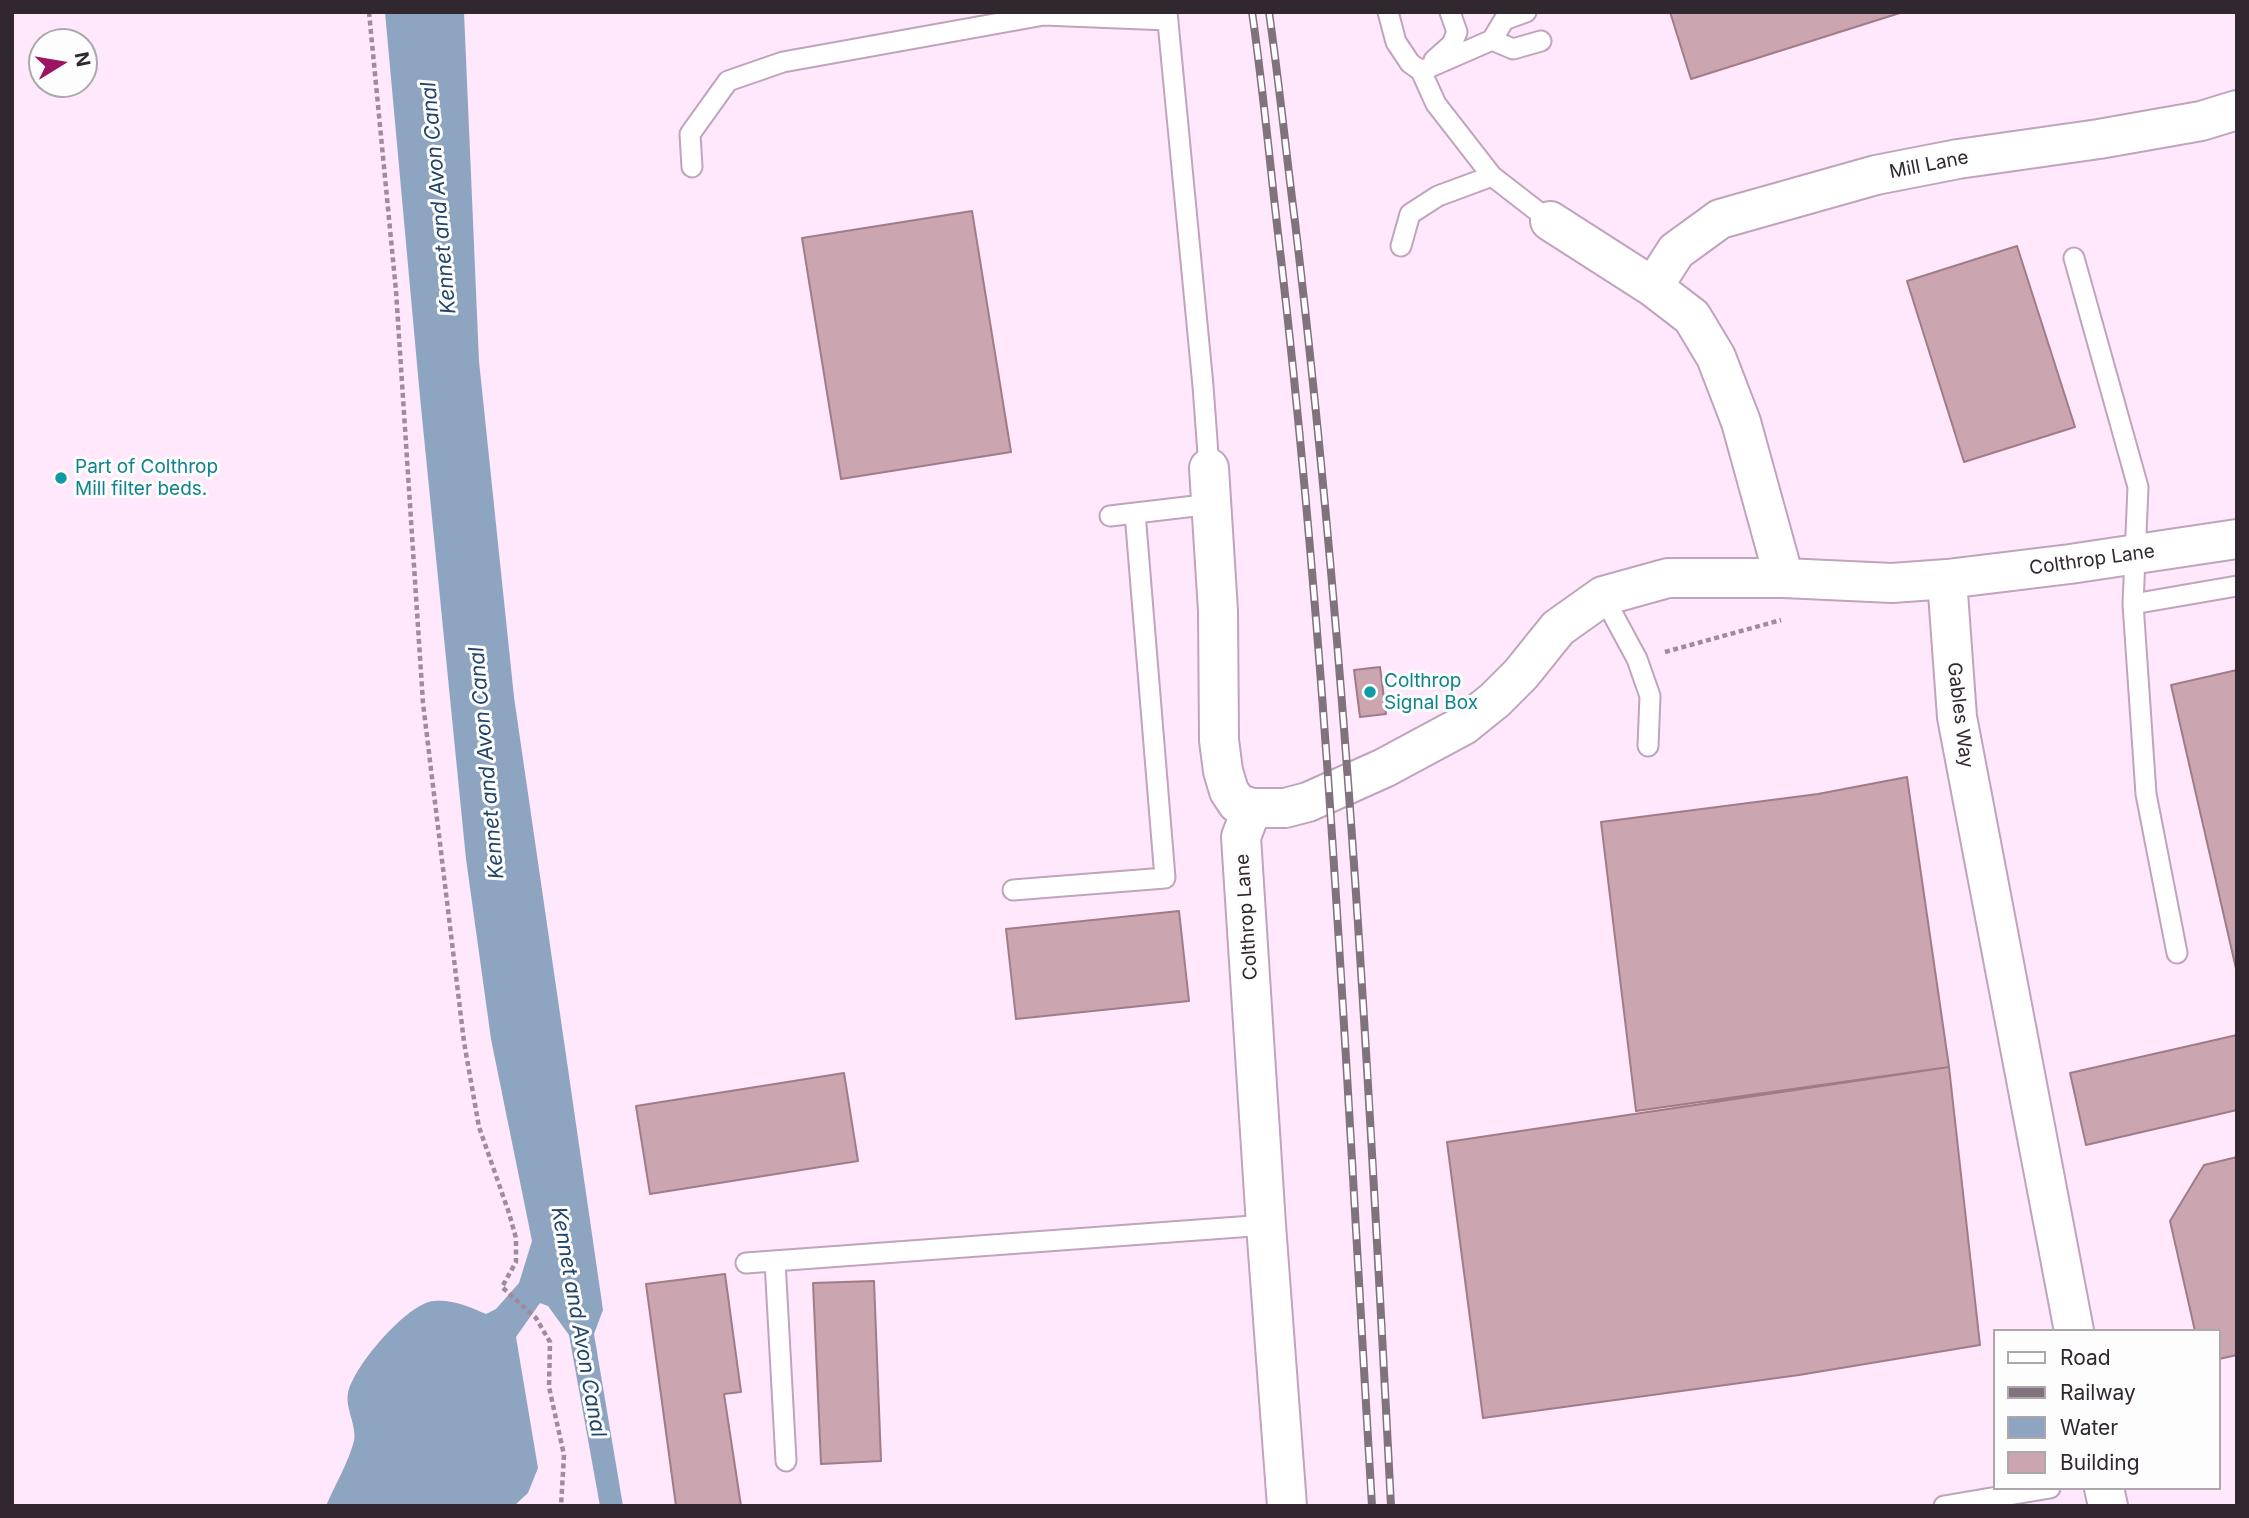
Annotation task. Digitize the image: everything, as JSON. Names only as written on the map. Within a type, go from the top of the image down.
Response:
[{"type":"street","name":"Mill Lane","points":[[1653,287],[1676,251],[1720,219],[1876,175],[1958,159],[2201,121],[2237,110]]},
{"type":"street","points":[[1550,221],[1653,287],[1692,317],[1716,358],[1741,422],[1784,578]]},
{"type":"street","points":[[1211,486],[1218,611],[1219,740],[1228,791],[1237,803],[1252,808],[1285,808],[1308,802],[1396,762],[1464,725],[1521,674],[1558,628],[1603,596],[1668,578],[1784,578],[1892,583],[1947,579]]},
{"type":"street","name":"Colthrop Lane","points":[[1947,579],[2237,539]]},
{"type":"street","name":"Gables Way","points":[[1947,579],[1957,717],[2074,1329]]},
{"type":"street","name":"Colthrop Lane","points":[[1252,808],[1241,837],[1287,1506]]},
{"type":"lane","points":[[1388,12],[1396,42],[1410,63],[1421,71],[1436,104],[1492,176],[1550,221]]},
{"type":"lane","points":[[1421,71],[1452,44],[1457,32],[1450,12]]},
{"type":"lane","points":[[1421,71],[1492,40],[1504,20],[1526,12]]},
{"type":"lane","points":[[692,167],[690,134],[728,81],[783,62],[1044,15],[1168,16],[1211,486],[1135,513],[1110,516]]},
{"type":"lane","points":[[1492,40],[1514,49],[1541,41]]},
{"type":"lane","points":[[1401,246],[1410,214],[1438,196],[1492,176]]},
{"type":"lane","points":[[2074,258],[2138,487],[2133,604],[2146,794],[2177,953]]},
{"type":"lane","points":[[1013,890],[1166,878],[1135,513]]},
{"type":"lane","points":[[2133,604],[2237,586]]},
{"type":"lane","points":[[1603,596],[1637,660],[1650,696],[1648,746]]},
{"type":"lane","points":[[747,1263],[1266,1225]]},
{"type":"lane","points":[[775,1261],[786,1461]]},
{"type":"lane","points":[[1944,1506],[2038,1490]]},
{"type":"path","points":[[369,12],[396,291],[423,703],[464,1042],[479,1127],[516,1238],[516,1262],[502,1287],[536,1318],[550,1342],[549,1387],[564,1455],[561,1506]]},
{"type":"path","points":[[1637,660],[1783,619]]},
{"type":"water","name":"Kennet and Avon Canal","points":[[385,12],[464,12],[479,361],[514,697],[603,1310],[594,1334],[623,1506],[600,1506],[569,1335],[548,1306],[540,1303],[516,1337],[538,1468],[528,1493],[514,1506],[326,1506],[354,1441],[348,1393],[370,1353],[396,1324],[423,1304],[447,1301],[486,1314],[496,1309],[519,1283],[532,1241],[491,1039],[466,859]]},
{"type":"building","points":[[1670,12],[1903,12],[1691,79]]},
{"type":"building","points":[[972,211],[1011,452],[841,479],[802,238]]},
{"type":"building","points":[[2017,246],[2075,427],[1964,462],[1907,281]]},
{"type":"building","name":"Colthrop Signal Box","points":[[1380,667],[1386,714],[1360,717],[1354,670]]},
{"type":"building","points":[[2237,670],[2237,973],[2171,685]]},
{"type":"building","points":[[1907,777],[1949,1067],[1636,1111],[1601,822],[1818,794]]},
{"type":"building","points":[[1179,911],[1189,1001],[1016,1019],[1006,929]]},
{"type":"building","points":[[2237,1035],[2237,1110],[2086,1145],[2070,1073]]},
{"type":"building","points":[[1949,1067],[1980,1345],[1799,1375],[1483,1418],[1447,1142]]},
{"type":"building","points":[[844,1073],[858,1161],[650,1194],[636,1106]]},
{"type":"building","points":[[2237,1157],[2237,1355],[2221,1359],[2221,1329],[2195,1329],[2170,1221],[2204,1165]]},
{"type":"building","points":[[725,1274],[741,1392],[724,1394],[741,1506],[676,1506],[646,1284]]},
{"type":"building","points":[[874,1281],[881,1461],[821,1464],[813,1283]]},
{"type":"railway","points":[[1252,12],[1298,414],[1312,570],[1335,882],[1372,1506]]},
{"type":"railway","points":[[1269,12],[1313,382],[1342,702],[1374,1184],[1391,1506]]},
{"type":"place","name":"Part of Colthrop Mill filter beds.","points":[[61,478]]},
{"type":"place","name":"Colthrop Signal Box","points":[[1370,692]]}]
